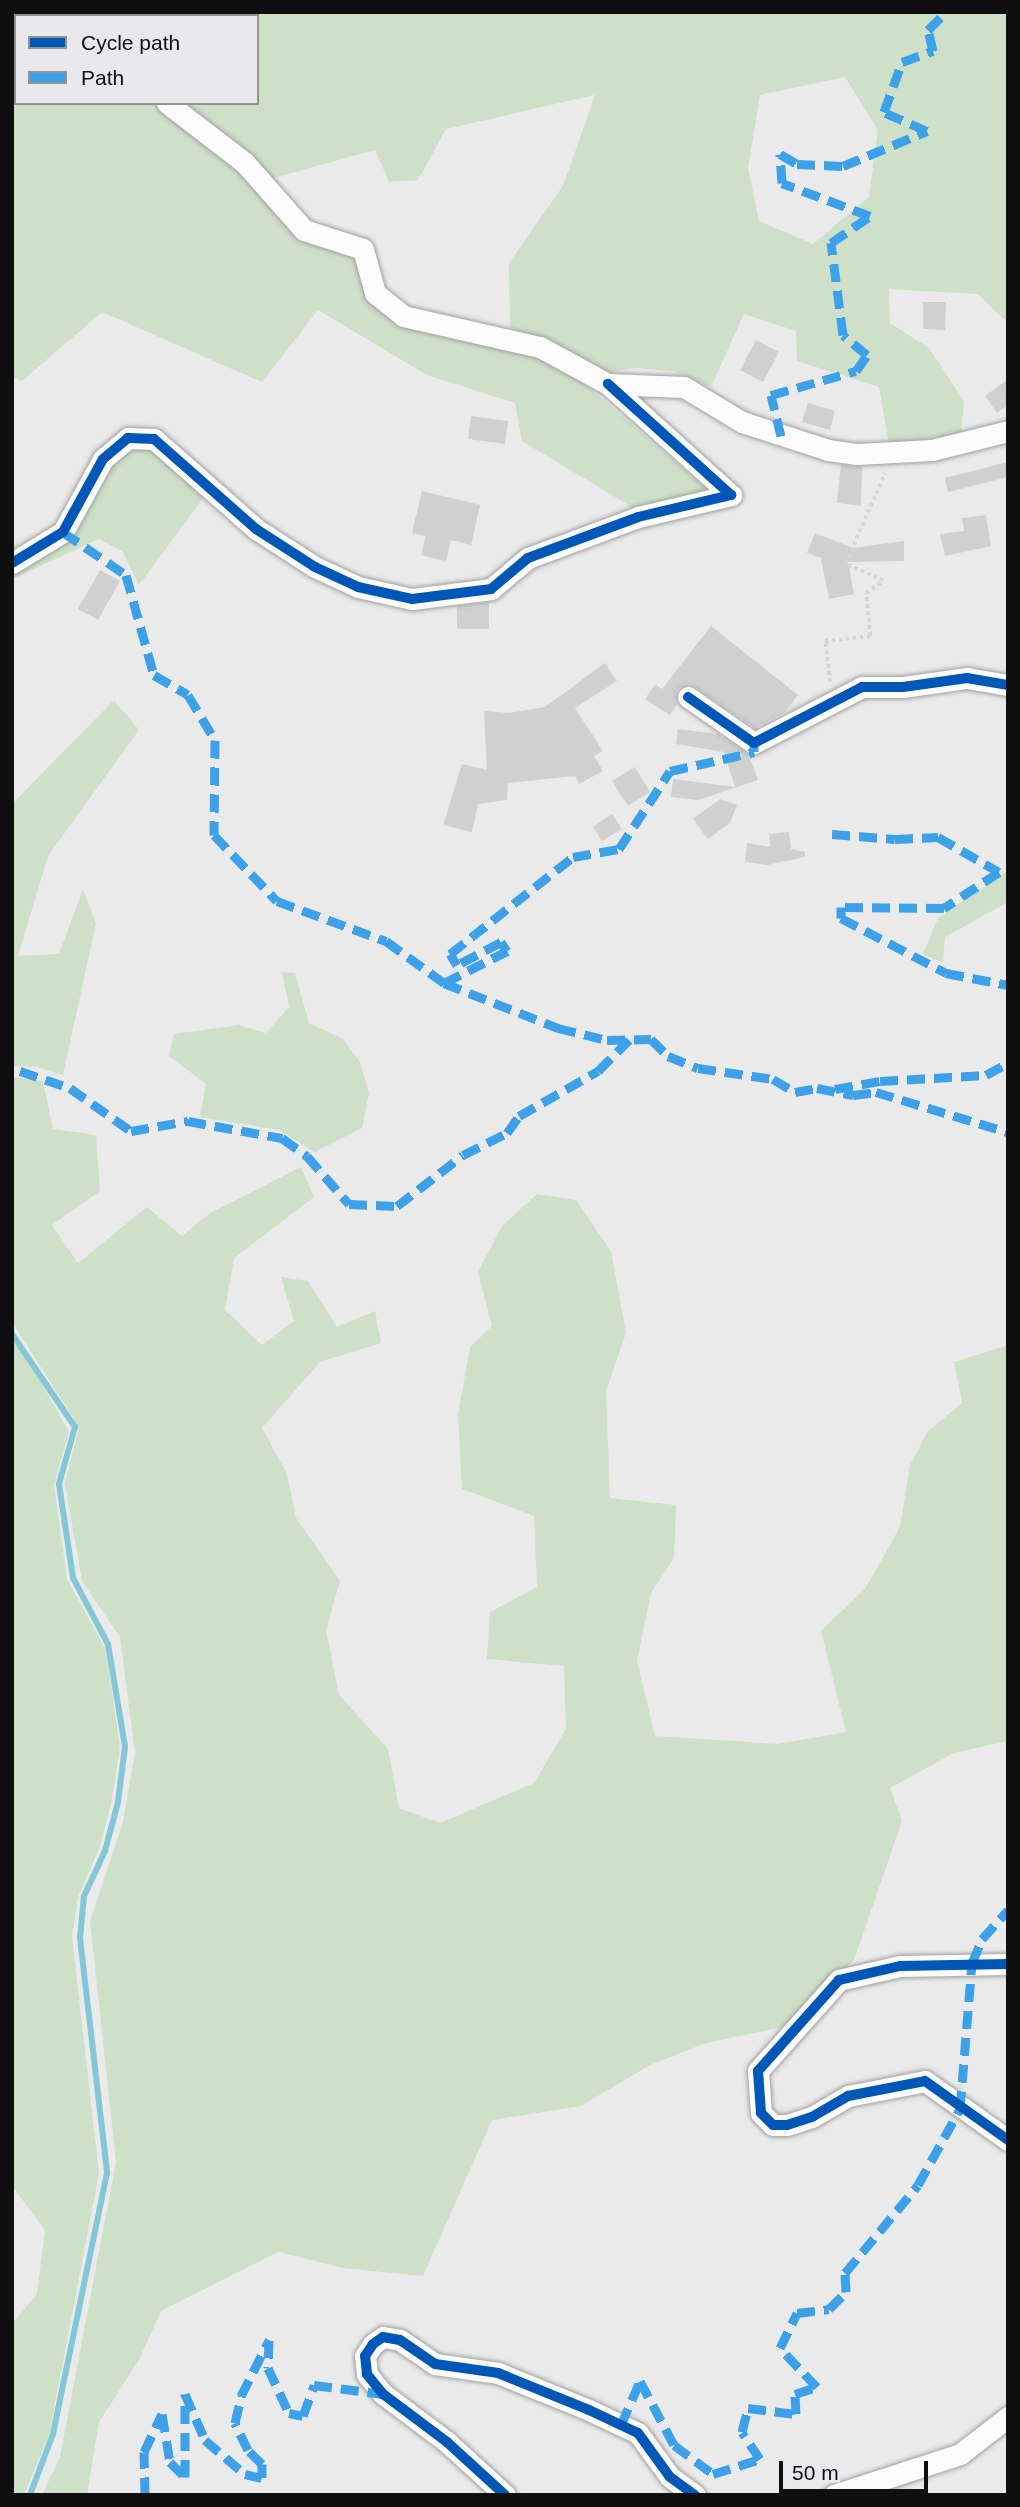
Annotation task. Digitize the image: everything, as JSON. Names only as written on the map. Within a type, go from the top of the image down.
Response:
[{"type":"street","points":[[12,562],[63,532],[103,460],[128,438],[154,439],[256,529],[315,567],[358,587],[412,599],[491,589],[528,558],[638,517],[732,495],[608,384],[540,347],[426,323],[385,305],[374,293],[363,249],[304,230],[244,162],[170,105]]},
{"type":"street","points":[[608,384],[684,387],[742,422],[800,443],[857,454],[932,450],[1008,431]]},
{"type":"street","points":[[688,697],[754,743],[862,687],[903,687],[967,678],[1008,685]]},
{"type":"street","points":[[1008,1964],[900,1966],[839,1980],[758,2071],[761,2113],[773,2124],[787,2125],[812,2117],[848,2096],[925,2081],[1008,2140]]},
{"type":"street","points":[[505,2495],[447,2442],[383,2394],[367,2374],[365,2356],[373,2344],[383,2337],[400,2340],[435,2364],[498,2373],[589,2410],[638,2434],[670,2477],[695,2495]]},
{"type":"street","points":[[834,2495],[960,2454],[1008,2417]]},
{"type":"path","points":[[832,701],[825,641],[870,636],[866,593],[883,581],[845,564],[893,453]]},
{"type":"green space","points":[[12,12],[63,14],[14,14],[14,105],[161,105],[250,178],[300,242],[346,250],[362,260],[377,304],[557,360],[709,491],[632,507],[522,441],[515,403],[427,375],[318,310],[262,382],[102,312],[22,381],[12,376]]},
{"type":"green space","points":[[128,12],[1008,12],[1008,323],[978,294],[889,289],[890,323],[929,348],[964,401],[961,434],[889,444],[879,387],[797,361],[796,331],[744,314],[711,387],[674,371],[635,368],[603,373],[573,352],[510,327],[509,263],[563,186],[595,95],[446,129],[418,180],[389,182],[375,150],[273,178],[184,105],[259,105],[259,14]],"holes":[[[845,77],[878,130],[869,197],[813,244],[759,221],[748,168],[760,95]]]},
{"type":"green space","points":[[130,446],[153,449],[204,497],[139,585],[122,551],[99,539],[12,579],[12,568],[23,563]]},
{"type":"green space","points":[[114,700],[139,730],[48,856],[18,956],[59,954],[83,889],[96,923],[63,1075],[38,1067],[12,1066],[12,804]]},
{"type":"green space","points":[[1006,872],[1008,902],[945,937],[943,963],[923,954],[938,918]]},
{"type":"green space","points":[[282,972],[295,973],[309,1023],[343,1039],[360,1062],[369,1093],[362,1128],[315,1152],[279,1130],[200,1117],[206,1084],[169,1056],[174,1034],[239,1025],[266,1033],[289,1007]]},
{"type":"green space","points":[[12,1077],[43,1081],[53,1129],[96,1135],[100,1191],[52,1225],[78,1263],[147,1207],[182,1236],[210,1213],[301,1167],[314,1197],[234,1258],[225,1310],[262,1345],[294,1321],[281,1277],[308,1281],[337,1327],[375,1311],[381,1343],[320,1362],[262,1428],[287,1474],[296,1518],[340,1581],[326,1630],[339,1695],[388,1749],[399,1808],[440,1823],[534,1783],[566,1729],[564,1666],[487,1659],[490,1612],[537,1587],[534,1516],[462,1489],[458,1414],[470,1347],[492,1326],[478,1272],[502,1226],[537,1194],[576,1200],[611,1251],[626,1333],[606,1391],[610,1498],[676,1505],[674,1558],[651,1593],[637,1661],[655,1736],[778,1744],[846,1732],[821,1631],[865,1589],[900,1527],[910,1465],[928,1431],[962,1403],[954,1362],[1008,1345],[1008,1741],[954,1753],[890,1788],[902,1821],[854,1960],[783,2027],[706,2043],[650,2065],[581,2106],[492,2120],[423,2276],[342,2268],[278,2252],[161,2311],[139,2360],[99,2422],[87,2495],[42,2495],[60,2457],[116,2162],[90,1921],[123,1822],[135,1753],[120,1637],[82,1581],[65,1484],[79,1427],[12,1322]]},
{"type":"green space","points":[[12,1341],[27,1357],[69,1432],[54,1485],[67,1579],[106,1650],[120,1748],[111,1804],[99,1849],[78,1897],[72,1937],[99,2173],[49,2435],[24,2495],[12,2495],[12,2324],[37,2294],[45,2230],[12,2186]]},
{"type":"building","points":[[923,302],[946,302],[945,330],[923,329]]},
{"type":"building","points":[[756,340],[779,352],[763,382],[740,370]]},
{"type":"building","points":[[1008,379],[1008,405],[997,413],[985,396]]},
{"type":"building","points":[[808,403],[835,411],[830,430],[802,422]]},
{"type":"building","points":[[471,416],[508,421],[505,444],[468,439]]},
{"type":"building","points":[[1008,462],[1008,477],[948,492],[945,478]]},
{"type":"building","points":[[841,465],[862,467],[861,506],[837,503]]},
{"type":"building","points":[[422,491],[480,505],[471,545],[451,540],[446,561],[421,555],[426,536],[412,533]]},
{"type":"building","points":[[986,515],[991,546],[945,556],[940,534],[964,531],[962,518]]},
{"type":"building","points":[[815,533],[853,548],[904,541],[904,561],[848,562],[854,594],[829,599],[821,558],[807,553]]},
{"type":"building","points":[[100,570],[120,581],[98,620],[78,609]]},
{"type":"building","points":[[489,602],[489,629],[457,629],[457,606]]},
{"type":"building","points":[[711,626],[798,695],[785,712],[755,728],[690,684],[677,690],[677,704],[670,715],[645,699],[655,684],[662,689]]},
{"type":"building","points":[[605,663],[617,681],[575,708],[603,751],[594,756],[603,771],[579,784],[575,776],[508,783],[507,800],[478,804],[472,832],[443,825],[462,764],[487,770],[484,711],[509,713],[545,707]]},
{"type":"building","points":[[678,729],[718,734],[749,755],[758,780],[698,800],[671,797],[673,779],[735,787],[724,752],[676,744]]},
{"type":"building","points":[[635,767],[650,792],[628,806],[612,781]]},
{"type":"building","points":[[720,799],[737,805],[730,823],[708,839],[693,819]]},
{"type":"building","points":[[612,814],[622,829],[602,841],[593,827]]},
{"type":"building","points":[[789,832],[791,849],[805,852],[805,857],[767,865],[745,862],[747,843],[770,847],[769,834]]},
{"type":"waterway","points":[[12,1334],[75,1427],[59,1484],[73,1578],[108,1644],[125,1747],[118,1802],[105,1851],[84,1896],[80,1938],[107,2173],[53,2434],[30,2495]]},
{"type":"marked path","points":[[781,436],[771,395],[856,371],[867,355],[843,335],[831,243],[870,216],[782,183],[780,154],[797,164],[843,166],[927,131],[884,112],[902,62],[933,51],[928,30],[946,12]]},
{"type":"marked path","points":[[63,532],[126,575],[154,675],[188,695],[215,740],[214,835],[277,901],[386,941],[444,983],[558,1028],[607,1040],[651,1039],[668,1056],[698,1068],[773,1079],[795,1092],[817,1088],[853,1095],[876,1092],[1008,1132]]},
{"type":"marked path","points":[[444,983],[507,951],[501,942],[457,965],[450,954],[573,857],[619,849],[670,771],[754,752],[754,743]]},
{"type":"marked path","points":[[832,834],[895,839],[938,837],[999,872],[944,908],[841,907],[841,918],[946,973],[1008,985]]},
{"type":"marked path","points":[[20,1071],[70,1088],[131,1131],[188,1121],[282,1138],[307,1156],[349,1204],[397,1206],[463,1155],[507,1133],[519,1116],[598,1071],[629,1040]]},
{"type":"marked path","points":[[835,1089],[880,1081],[986,1075],[1008,1063]]},
{"type":"marked path","points":[[621,2425],[640,2381],[674,2445],[713,2474],[760,2459],[742,2432],[748,2408],[796,2414],[795,2394],[817,2387],[780,2348],[797,2313],[829,2309],[846,2292],[845,2273],[918,2185],[960,2109],[972,1963],[982,1939],[1008,1910]]},
{"type":"marked path","points":[[145,2495],[144,2452],[162,2414],[170,2462],[185,2477],[185,2394],[205,2440],[245,2474],[262,2478],[262,2464],[248,2450],[235,2423],[241,2396],[269,2340],[268,2368],[289,2413],[303,2416],[314,2385],[383,2394]]},
{"type":"cycle path","points":[[12,563],[63,532],[103,459],[128,438],[154,439],[256,529],[315,567],[358,587],[412,599],[491,589],[528,558],[638,517],[731,495],[608,384]]},
{"type":"cycle path","points":[[688,697],[754,743],[862,687],[903,687],[967,678],[1008,685]]},
{"type":"cycle path","points":[[1008,1964],[900,1966],[839,1980],[758,2071],[761,2113],[773,2125],[787,2125],[812,2117],[848,2096],[925,2081],[1008,2140]]},
{"type":"cycle path","points":[[505,2495],[447,2442],[383,2394],[367,2374],[365,2356],[373,2344],[383,2337],[400,2340],[435,2364],[498,2373],[589,2410],[638,2433],[670,2477],[695,2495]]}]
